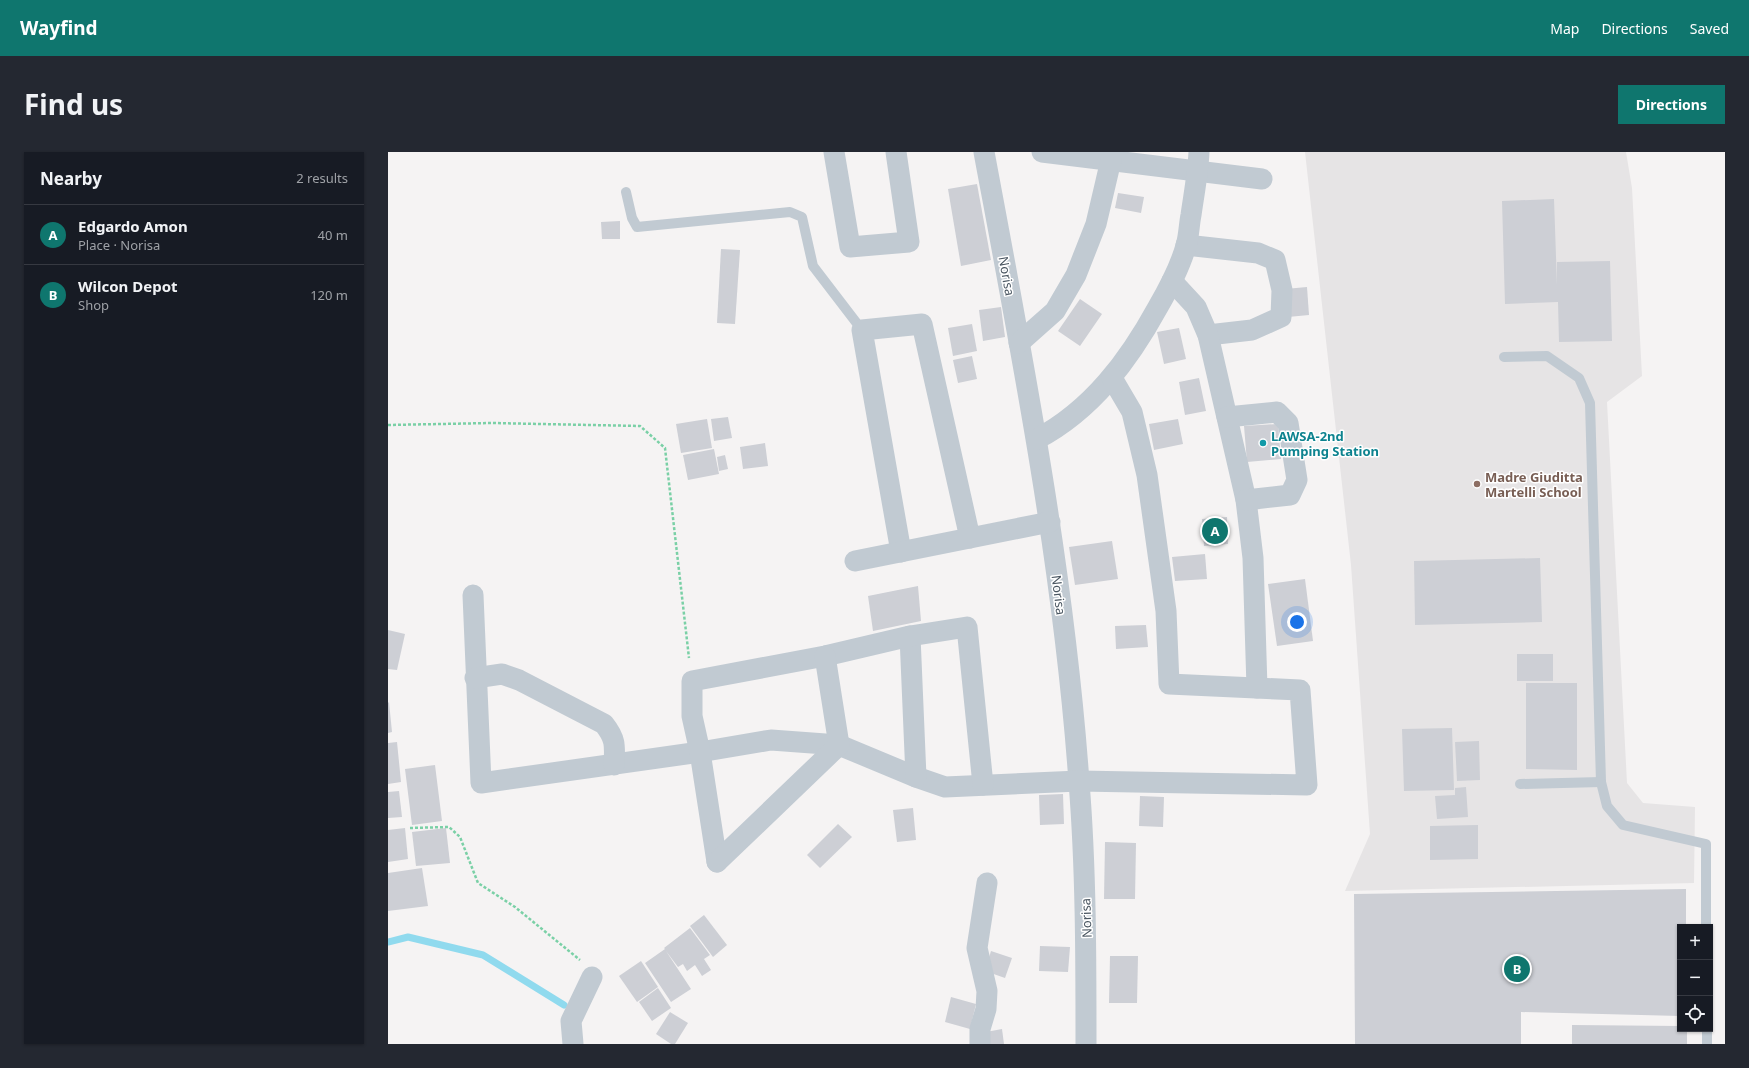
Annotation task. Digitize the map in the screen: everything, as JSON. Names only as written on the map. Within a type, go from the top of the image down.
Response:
[{"type":"street","points":[[834,152],[850,247],[909,242],[896,152]]},
{"type":"street","name":"Norisa","points":[[984,152],[1037,439],[1050,522],[1066,645],[1079,781],[1087,923],[1086,1044]]},
{"type":"street","points":[[1042,152],[1110,160],[1198,162],[1262,179]]},
{"type":"street","points":[[1019,342],[1055,311],[1076,276],[1096,224],[1110,160]]},
{"type":"street","points":[[1037,439],[1057,429],[1096,396],[1112,378],[1146,328],[1172,281],[1186,245],[1198,162]]},
{"type":"street","points":[[1186,245],[1258,253],[1275,260],[1282,290],[1281,317],[1252,330],[1208,335]]},
{"type":"street","points":[[1172,281],[1196,308],[1208,335],[1246,500],[1253,558],[1257,688]]},
{"type":"street","points":[[900,552],[862,330],[922,324],[970,538]]},
{"type":"street","points":[[473,596],[475,678],[481,783],[614,765],[771,740],[839,746],[945,787],[1079,781],[1307,785],[1300,690],[1169,684],[1166,611],[1147,475],[1132,412],[1112,378]]},
{"type":"street","points":[[1226,417],[1277,412],[1288,423],[1297,480],[1290,495],[1246,500]]},
{"type":"street","points":[[855,561],[1050,522]]},
{"type":"street","points":[[839,746],[717,862],[700,752],[692,716],[692,681],[824,656],[910,636],[968,627],[983,785]]},
{"type":"street","points":[[910,636],[916,777]]},
{"type":"street","points":[[824,656],[839,746]]},
{"type":"street","points":[[475,678],[502,674],[519,680],[604,724],[611,733],[616,744],[614,765]]},
{"type":"street","points":[[980,1044],[980,1029],[986,1009],[987,991],[977,948],[987,883]]},
{"type":"street","points":[[573,1044],[571,1021],[592,977]]},
{"type":"lane","points":[[626,192],[632,218],[637,227],[790,212],[802,216],[813,266],[862,330]]},
{"type":"lane","points":[[1504,357],[1547,356],[1579,378],[1590,403],[1601,782],[1608,806],[1623,825],[1706,844],[1706,924]]},
{"type":"lane","points":[[1520,784],[1601,782]]},
{"type":"lane","points":[[1707,1032],[1707,1044]]},
{"type":"path","points":[[388,425],[492,423],[640,426],[665,448],[692,681]]},
{"type":"path","points":[[410,828],[449,827],[460,837],[478,883],[515,907],[540,927],[582,962],[592,977]]},
{"type":"shaded area","name":"Madre Giuditta Martelli School","points":[[1305,152],[1626,152],[1632,188],[1642,376],[1607,402],[1627,783],[1643,803],[1695,807],[1694,883],[1345,891],[1370,834],[1351,565]]},
{"type":"building","points":[[977,184],[991,260],[961,266],[948,189]]},
{"type":"building","points":[[1118,193],[1144,197],[1141,213],[1115,208]]},
{"type":"building","points":[[1554,199],[1557,285],[1557,262],[1610,261],[1612,341],[1559,342],[1558,302],[1505,304],[1502,201]]},
{"type":"building","points":[[620,221],[620,239],[602,239],[601,222]]},
{"type":"building","points":[[721,249],[740,250],[735,324],[717,323]]},
{"type":"building","points":[[1307,287],[1309,315],[1288,317],[1285,289]]},
{"type":"building","points":[[1080,299],[1102,314],[1080,346],[1058,331]]},
{"type":"building","points":[[1001,307],[1005,337],[983,341],[979,310]]},
{"type":"building","points":[[972,324],[977,351],[953,356],[948,328]]},
{"type":"building","points":[[1179,328],[1186,359],[1164,364],[1157,332]]},
{"type":"building","points":[[972,356],[977,379],[958,383],[953,360]]},
{"type":"building","points":[[1199,378],[1206,411],[1185,415],[1179,382]]},
{"type":"building","points":[[728,417],[732,438],[714,441],[711,419]]},
{"type":"building","points":[[707,419],[712,448],[681,453],[676,424]]},
{"type":"building","points":[[1178,419],[1183,444],[1154,450],[1149,424]]},
{"type":"building","name":"LAWSA-2nd Pumping Station","points":[[1278,424],[1281,459],[1247,462],[1244,426]]},
{"type":"building","points":[[765,443],[768,466],[743,469],[740,447]]},
{"type":"building","points":[[714,449],[719,474],[688,480],[683,455]]},
{"type":"building","points":[[725,455],[728,469],[719,471],[717,457]]},
{"type":"building","points":[[1227,517],[1228,544],[1204,546],[1202,519]]},
{"type":"building","points":[[1112,541],[1118,579],[1075,585],[1069,547]]},
{"type":"building","points":[[1205,554],[1207,579],[1175,581],[1172,557]]},
{"type":"building","points":[[1540,558],[1542,622],[1415,625],[1414,561]]},
{"type":"building","points":[[1305,579],[1313,641],[1277,646],[1268,584]]},
{"type":"building","points":[[918,586],[921,621],[873,631],[868,596]]},
{"type":"building","points":[[1146,625],[1148,647],[1116,649],[1115,626]]},
{"type":"building","points":[[388,630],[405,634],[397,670],[388,669]]},
{"type":"building","points":[[1517,654],[1553,654],[1553,681],[1517,681]]},
{"type":"building","points":[[1526,683],[1577,683],[1577,770],[1526,769]]},
{"type":"building","points":[[389,702],[392,732],[388,733],[388,703]]},
{"type":"building","points":[[1452,728],[1454,790],[1404,791],[1402,729]]},
{"type":"building","points":[[1479,741],[1480,780],[1457,781],[1455,742]]},
{"type":"building","points":[[397,742],[401,782],[388,784],[388,743]]},
{"type":"building","points":[[435,765],[442,821],[412,825],[405,769]]},
{"type":"building","points":[[1466,787],[1468,817],[1437,819],[1435,796],[1455,795],[1455,788]]},
{"type":"building","points":[[399,791],[402,817],[388,818],[388,792]]},
{"type":"building","points":[[1063,794],[1064,824],[1040,825],[1039,795]]},
{"type":"building","points":[[1140,796],[1164,797],[1163,827],[1139,826]]},
{"type":"building","points":[[913,808],[916,840],[897,842],[893,810]]},
{"type":"building","points":[[838,824],[852,837],[820,868],[807,855]]},
{"type":"building","points":[[1478,825],[1478,859],[1430,860],[1430,826]]},
{"type":"building","points":[[405,828],[408,859],[388,862],[388,830]]},
{"type":"building","points":[[446,828],[450,863],[416,866],[412,832]]},
{"type":"building","points":[[1105,842],[1136,843],[1135,899],[1104,899]]},
{"type":"building","points":[[422,868],[428,906],[388,911],[388,873]]},
{"type":"building","points":[[1686,889],[1686,924],[1677,924],[1677,1016],[1521,1012],[1521,1044],[1355,1044],[1354,894]]},
{"type":"building","points":[[704,915],[727,945],[713,957],[690,926]]},
{"type":"building","points":[[690,928],[710,955],[704,959],[711,970],[702,976],[695,965],[687,971],[683,964],[678,967],[666,951],[691,989],[671,1002],[645,963],[665,949],[664,948]]},
{"type":"building","points":[[1040,946],[1070,947],[1068,972],[1039,971]]},
{"type":"building","points":[[991,951],[1012,958],[1005,978],[985,971]]},
{"type":"building","points":[[1110,956],[1138,956],[1137,1003],[1109,1003]]},
{"type":"building","points":[[641,961],[658,987],[637,1002],[619,976]]},
{"type":"building","points":[[658,988],[671,1008],[652,1021],[639,1002]]},
{"type":"building","points":[[951,997],[976,1004],[970,1029],[945,1022]]},
{"type":"building","points":[[670,1012],[688,1023],[675,1044],[671,1044],[656,1034]]},
{"type":"building","points":[[1572,1025],[1677,1026],[1677,1032],[1687,1032],[1687,1044],[1572,1044]]},
{"type":"building","points":[[1002,1029],[1004,1044],[988,1044],[986,1032]]},
{"type":"waterway","points":[[388,942],[408,937],[483,955],[564,1005]]},
{"type":"place","name":"LAWSA-2nd Pumping Station","points":[[1263,443]]},
{"type":"place","name":"Madre Giuditta Martelli School","points":[[1477,484]]},
{"type":"place","name":"Edgardo Amon","points":[[1215,531]]},
{"type":"place","name":"Wilcon Depot","points":[[1517,969]]}]
